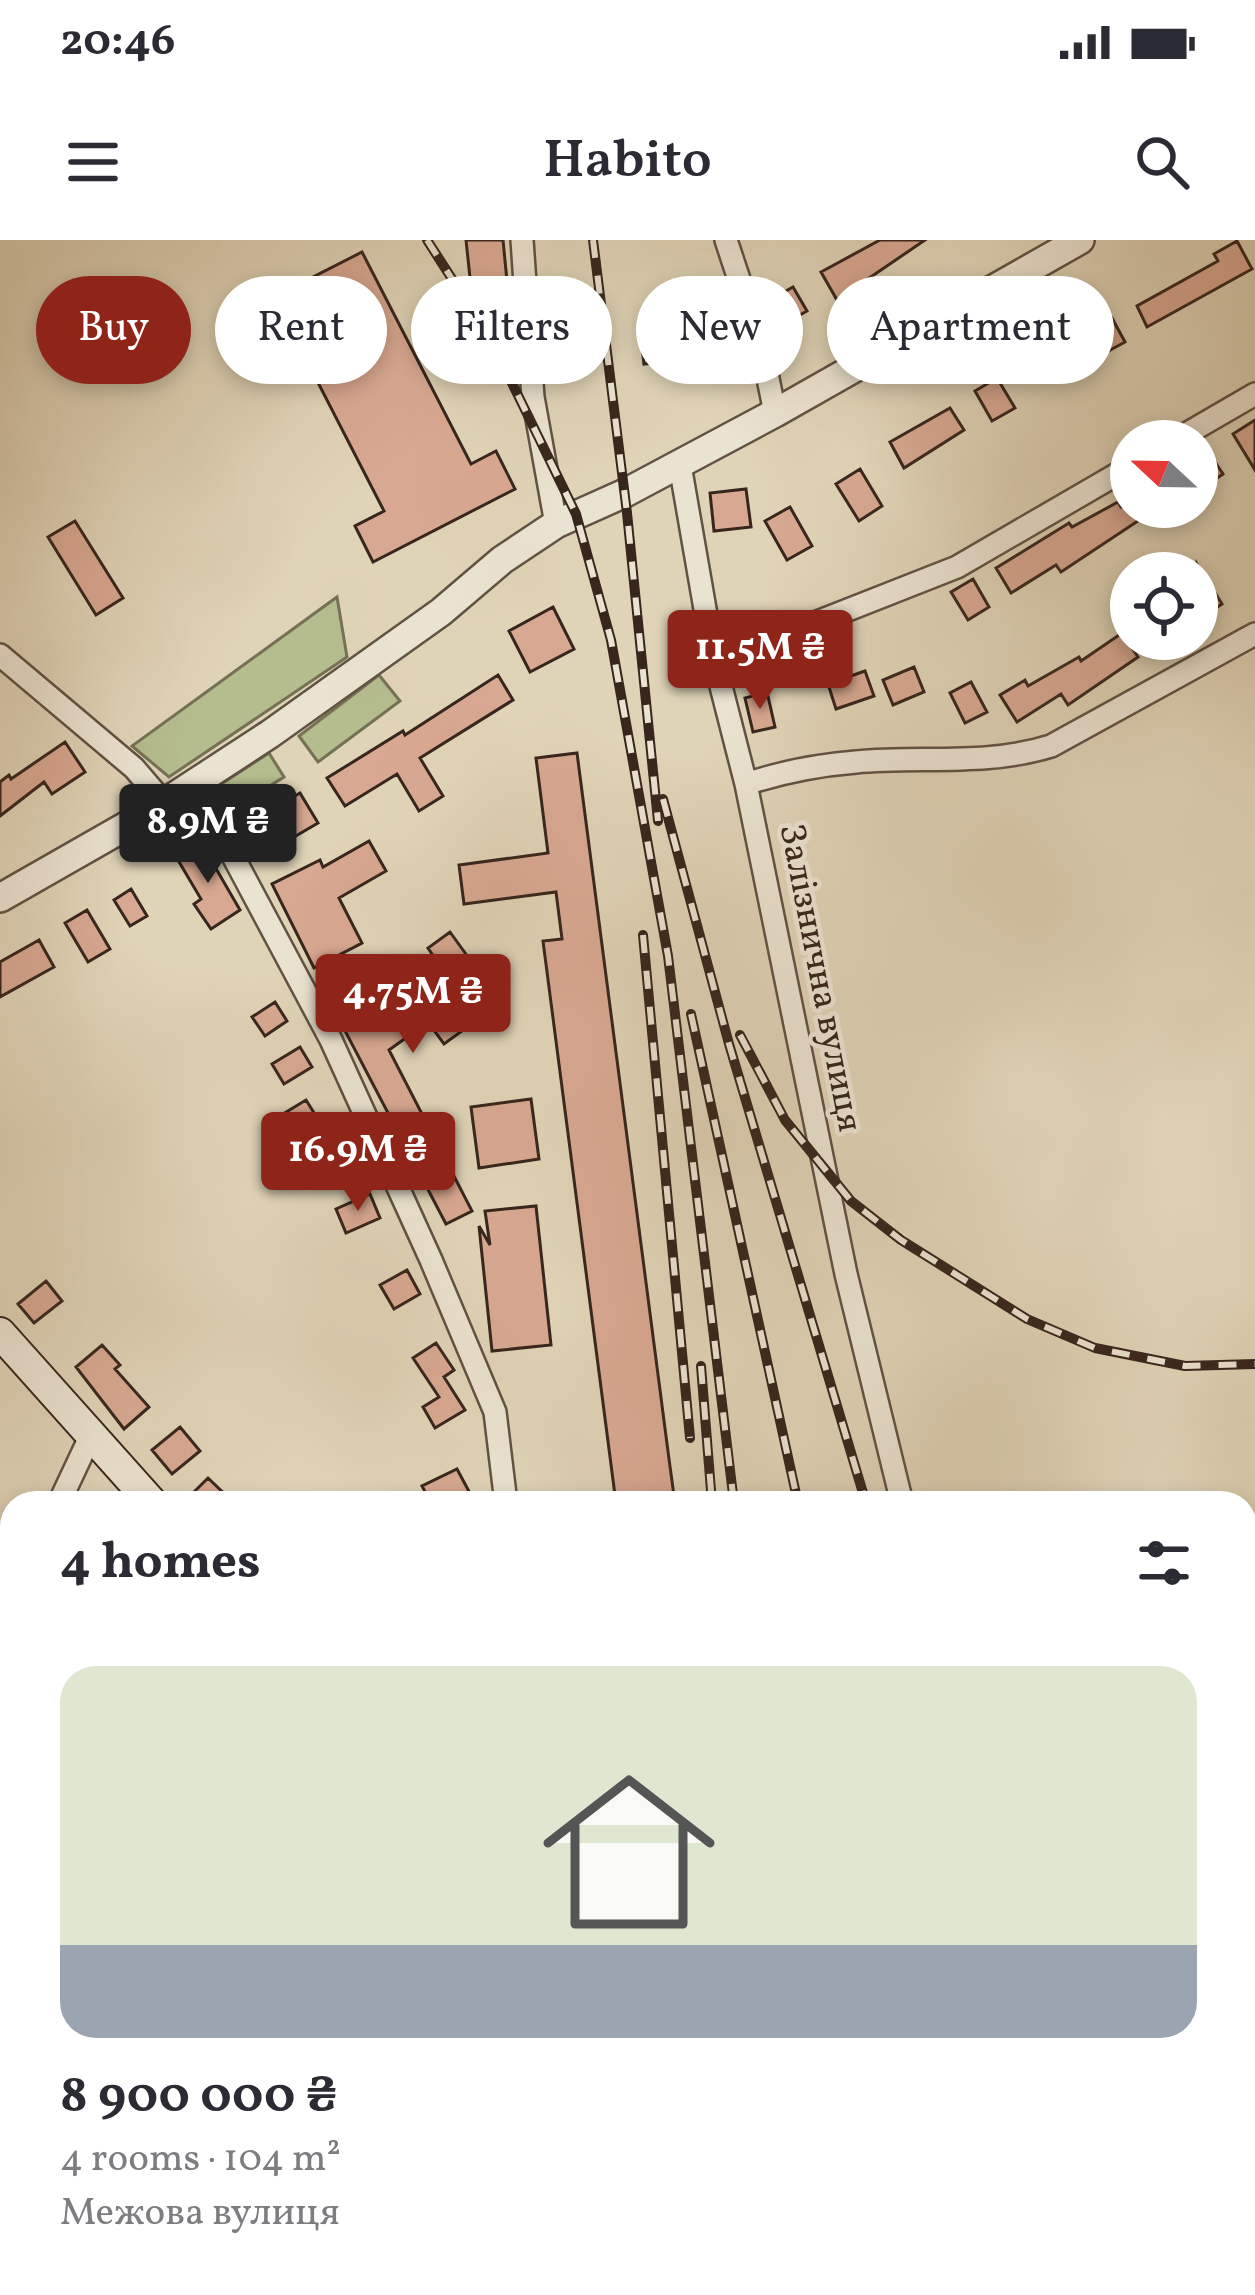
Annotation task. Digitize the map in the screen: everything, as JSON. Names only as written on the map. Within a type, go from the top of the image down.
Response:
[{"type":"main road","points":[[0,1333],[141,1491]]},
{"type":"street","points":[[522,240],[533,397],[556,524]]},
{"type":"street","points":[[726,240],[761,349],[775,413]]},
{"type":"street","points":[[0,898],[194,783],[422,626],[502,560],[556,524],[680,465],[1080,240]]},
{"type":"street","points":[[1210,420],[1255,394]]},
{"type":"street","name":"Залізнична вулиця","points":[[680,465],[713,655],[746,784],[845,1274],[899,1491]]},
{"type":"street","points":[[713,655],[741,652],[957,567],[1110,478]]},
{"type":"street","points":[[746,784],[784,772],[858,761],[1019,756],[1051,746],[1255,634]]},
{"type":"street","points":[[0,655],[130,764],[164,803]]},
{"type":"street","points":[[194,783],[331,1040],[431,1260],[495,1412],[505,1491]]},
{"type":"street","points":[[65,1491],[91,1435]]},
{"type":"green space","points":[[337,597],[347,657],[169,777],[132,746]]},
{"type":"green space","points":[[379,675],[400,701],[318,762],[299,736]]},
{"type":"green space","points":[[269,753],[284,777],[230,811],[215,788]]},
{"type":"building","points":[[466,240],[503,240],[506,276],[470,276]]},
{"type":"building","points":[[880,240],[925,240],[872,276],[827,276],[827,282],[821,272]]},
{"type":"building","points":[[1237,241],[1252,269],[1147,327],[1137,306],[1218,261],[1214,254]]},
{"type":"building","points":[[362,252],[374,276],[315,276]]},
{"type":"building","points":[[387,301],[411,347],[411,384],[430,384],[471,464],[496,451],[515,489],[373,562],[355,526],[384,511],[319,384],[387,384]]},
{"type":"building","points":[[1114,322],[1125,342],[1114,348]]},
{"type":"building","points":[[987,384],[1001,384],[1015,408],[992,421],[975,391]]},
{"type":"building","points":[[950,408],[964,430],[904,468],[890,442]]},
{"type":"building","points":[[1255,420],[1255,470],[1233,434]]},
{"type":"building","points":[[860,469],[882,506],[859,521],[836,484]]},
{"type":"building","points":[[746,489],[751,527],[714,531],[710,493]]},
{"type":"building","points":[[1110,506],[1110,528],[1127,528],[1061,572],[1056,565],[1011,593],[996,568],[1069,523],[1072,527]]},
{"type":"building","points":[[790,507],[812,546],[787,560],[765,521]]},
{"type":"building","points":[[75,521],[123,598],[96,615],[48,537]]},
{"type":"building","points":[[973,579],[989,607],[968,620],[951,592]]},
{"type":"building","points":[[553,607],[574,649],[530,672],[509,631]]},
{"type":"building","points":[[1110,641],[1110,660],[1134,660],[1068,705],[1061,694],[1017,722],[1000,695],[1025,680],[1028,686],[1079,657],[1081,661]]},
{"type":"building","points":[[914,667],[924,692],[893,705],[883,680]]},
{"type":"building","points":[[865,671],[874,696],[836,709],[828,684]]},
{"type":"building","points":[[498,675],[513,700],[420,758],[443,796],[419,811],[397,774],[345,806],[327,778]]},
{"type":"building","points":[[971,682],[987,712],[965,723],[950,693]]},
{"type":"building","points":[[767,692],[775,727],[753,732],[745,698]]},
{"type":"building","points":[[65,742],[85,772],[52,794],[44,782],[0,816],[0,782]]},
{"type":"building","points":[[577,753],[673,1491],[614,1491],[543,941],[562,939],[556,892],[464,904],[459,865],[548,853],[536,758]]},
{"type":"building","points":[[300,793],[318,823],[260,857],[242,826]]},
{"type":"building","points":[[200,841],[240,910],[211,929],[194,904],[201,899],[175,855]]},
{"type":"building","points":[[369,841],[386,871],[339,898],[362,943],[314,968],[272,884],[320,860],[323,867]]},
{"type":"building","points":[[131,889],[147,916],[130,926],[114,900]]},
{"type":"building","points":[[87,910],[110,949],[88,962],[65,923]]},
{"type":"building","points":[[450,932],[478,971],[450,991],[473,1023],[444,1044],[428,1022],[389,1050],[472,1211],[446,1224],[330,1002],[357,987],[368,1008],[436,960],[428,948]]},
{"type":"building","points":[[39,940],[54,967],[0,997],[0,962]]},
{"type":"building","points":[[275,1002],[287,1021],[265,1036],[252,1017]]},
{"type":"building","points":[[300,1047],[312,1067],[284,1084],[272,1064]]},
{"type":"building","points":[[531,1099],[539,1159],[479,1168],[471,1107]]},
{"type":"building","points":[[306,1100],[316,1116],[293,1130],[283,1114]]},
{"type":"building","points":[[346,1139],[353,1155],[324,1169],[316,1153]]},
{"type":"building","points":[[370,1194],[380,1218],[346,1233],[336,1209]]},
{"type":"building","points":[[536,1206],[551,1345],[492,1351],[479,1226],[490,1245],[485,1211]]},
{"type":"building","points":[[407,1270],[420,1294],[394,1309],[380,1285]]},
{"type":"building","points":[[46,1281],[62,1301],[34,1323],[18,1304]]},
{"type":"building","points":[[436,1343],[454,1370],[444,1377],[465,1410],[435,1428],[423,1407],[439,1397],[413,1358]]},
{"type":"building","points":[[102,1345],[120,1365],[115,1369],[149,1407],[124,1429],[76,1367]]},
{"type":"building","points":[[180,1427],[200,1451],[172,1474],[152,1450]]},
{"type":"building","points":[[457,1469],[469,1491],[425,1491],[422,1486]]},
{"type":"building","points":[[208,1478],[222,1491],[195,1491]]},
{"type":"railway","points":[[427,240],[490,338],[576,514],[611,640],[668,956],[733,1491]]},
{"type":"railway","points":[[593,240],[658,821]]},
{"type":"railway","points":[[663,799],[729,1044],[862,1491]]},
{"type":"railway","points":[[643,935],[690,1438]]},
{"type":"railway","points":[[691,1014],[795,1491]]},
{"type":"railway","points":[[740,1035],[785,1120],[851,1201],[901,1240],[1027,1319],[1095,1348],[1185,1366],[1255,1364]]},
{"type":"railway","points":[[701,1366],[711,1491]]}]
